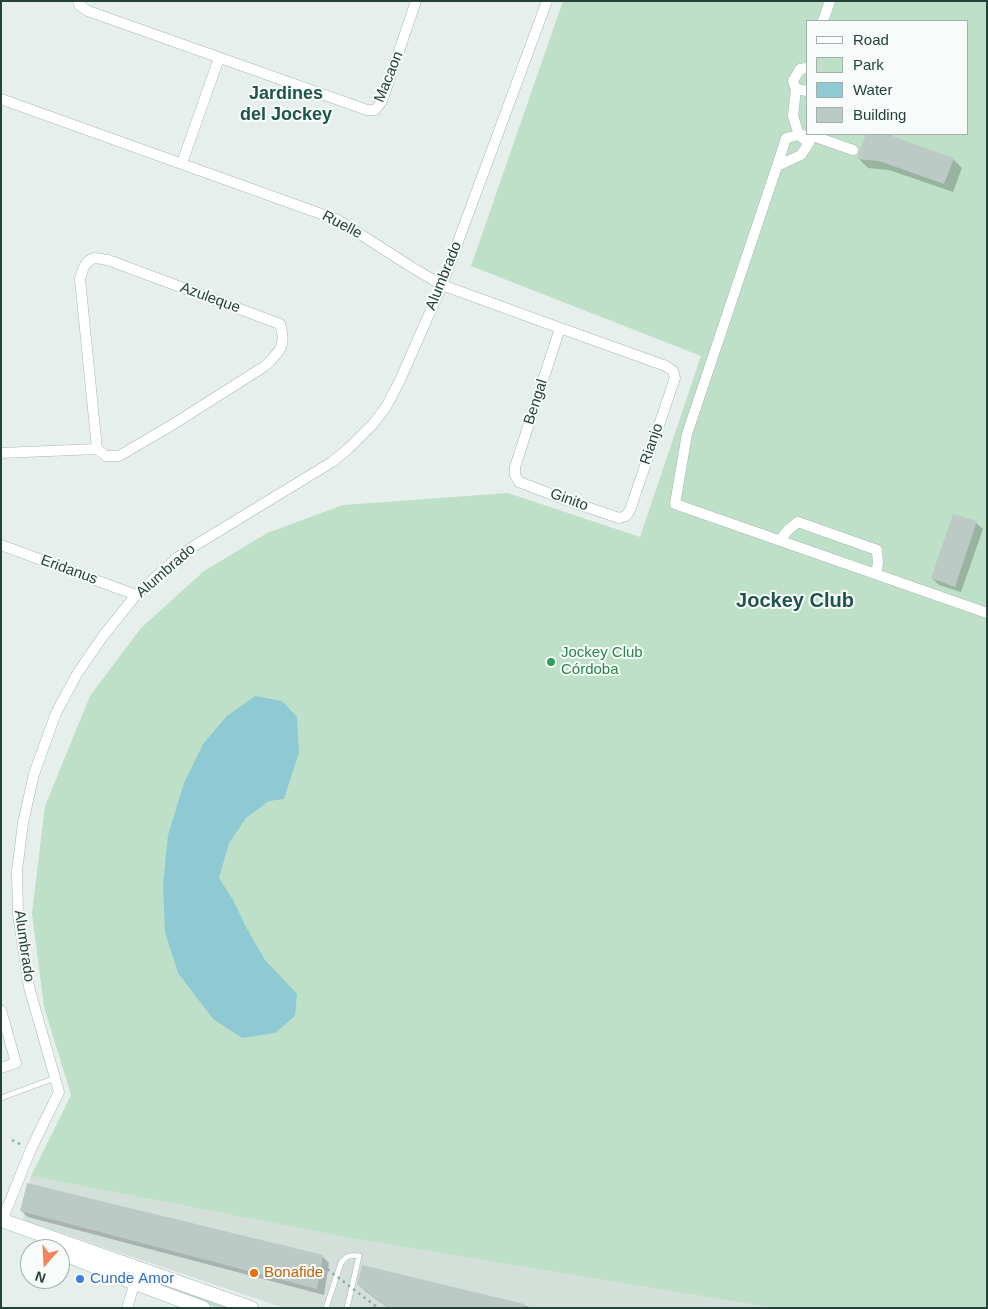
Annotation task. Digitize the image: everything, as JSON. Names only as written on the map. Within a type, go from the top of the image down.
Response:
[{"type":"main road","points":[[2,1223],[33,1239]]},
{"type":"main road","points":[[2,1223],[251,1308]]},
{"type":"main road","points":[[70,1256],[203,1308]]},
{"type":"street","name":"Macaon","points":[[78,1],[79,5],[88,11],[367,110],[375,110],[382,101],[416,1]]},
{"type":"street","name":"Alumbrado","points":[[2,1223],[31,1149],[59,1092],[29,987],[18,914],[17,871],[23,823],[34,774],[56,713],[77,674],[98,644],[136,596],[178,557],[332,462],[373,424],[386,407],[400,380],[442,284],[547,1]]},
{"type":"street","points":[[823,20],[830,1]]},
{"type":"street","points":[[182,163],[219,58]]},
{"type":"street","points":[[777,166],[801,155],[809,143],[799,135],[793,116],[796,89],[793,81],[800,69],[806,68]]},
{"type":"street","points":[[796,89],[806,92]]},
{"type":"street","name":"Ruelle","points":[[2,100],[338,220],[413,268],[442,284],[673,370]]},
{"type":"street","points":[[853,150],[813,136],[799,135],[786,138],[687,434],[675,504],[987,612]]},
{"type":"street","name":"Azuleque","points":[[1,453],[97,448],[106,456],[119,456],[172,426],[265,366],[283,345],[284,334],[280,324],[108,260],[94,258],[88,262],[83,268],[80,279],[97,448]]},
{"type":"street","name":"Bengal","points":[[515,476],[515,467],[560,328]]},
{"type":"street","name":"Rianjo","points":[[626,516],[630,510],[675,378],[673,370]]},
{"type":"street","name":"Ginito","points":[[515,476],[519,482],[569,501],[619,518],[626,516]]},
{"type":"street","points":[[780,540],[798,522],[877,550],[878,564],[876,574]]},
{"type":"street","name":"Eridanus","points":[[1,545],[136,596]]},
{"type":"street","points":[[1,1010],[16,1063],[1,1068]]},
{"type":"street","points":[[127,1308],[139,1269]]},
{"type":"lane","points":[[1,1098],[55,1078]]},
{"type":"lane","points":[[326,1308],[344,1258],[349,1255],[359,1256],[347,1308]]},
{"type":"path","points":[[320,1268],[327,1269],[378,1308]]},
{"type":"shaded area","points":[[31,1176],[355,1239],[774,1308],[284,1308],[23,1220]]},
{"type":"green space","name":"Jockey Club Córdoba","points":[[563,1],[987,1],[987,1308],[774,1308],[355,1239],[31,1176],[71,1095],[44,1007],[32,913],[45,806],[90,696],[141,628],[204,571],[267,533],[343,505],[508,493],[640,537],[701,356],[471,266]]},
{"type":"green space","points":[[140,1270],[247,1308],[218,1308],[138,1278]]},
{"type":"water","points":[[255,696],[282,701],[297,717],[299,752],[284,799],[269,801],[246,818],[229,843],[219,878],[265,960],[297,994],[295,1016],[275,1033],[242,1038],[213,1019],[178,973],[165,932],[163,885],[168,835],[184,783],[203,744],[227,716]]},
{"type":"building","points":[[866,135],[889,135],[954,158],[944,184],[879,161],[857,159]]},
{"type":"building","points":[[953,514],[977,521],[955,587],[931,578]]},
{"type":"building","points":[[27,1183],[323,1255],[317,1289],[20,1211]]},
{"type":"building","points":[[362,1265],[524,1304],[523,1308],[389,1308],[357,1284]]},
{"type":"place","name":"Jockey Club Córdoba","points":[[551,662]]},
{"type":"place","name":"Bonafide","points":[[254,1273]]},
{"type":"place","name":"Cunde Amor","points":[[80,1279]]},
{"type":"district","name":"Jardines del Jockey","points":[[286,104]]},
{"type":"district","name":"Jockey Club","points":[[795,601]]}]
